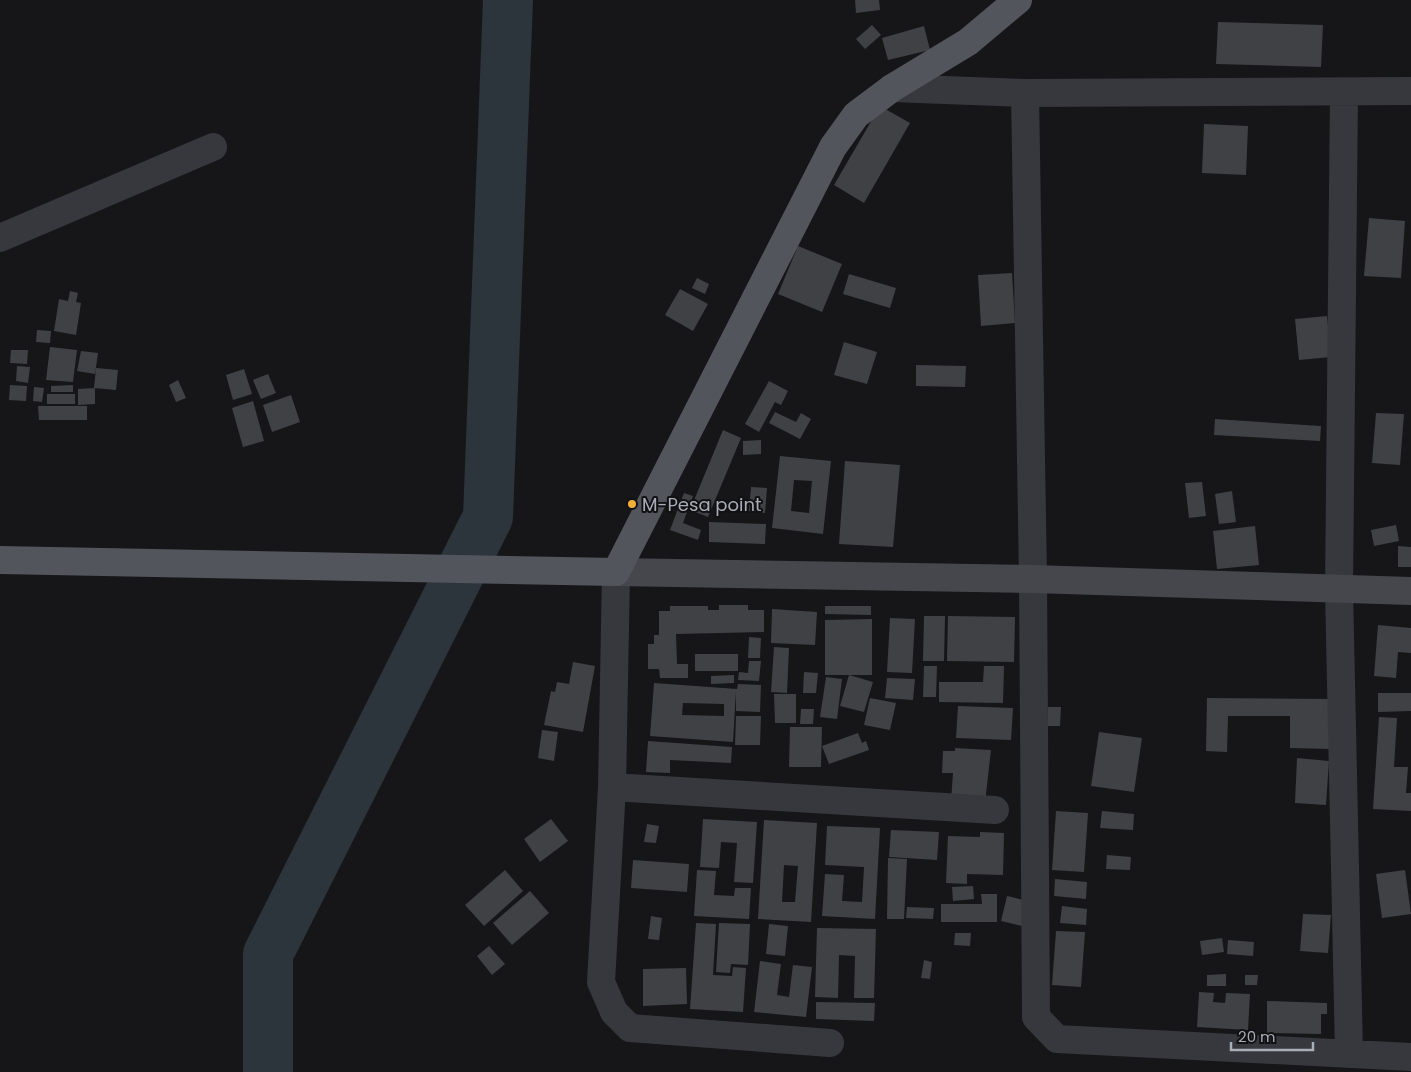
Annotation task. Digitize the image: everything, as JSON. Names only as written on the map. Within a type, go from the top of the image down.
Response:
[{"type":"main road","points":[[0,560],[616,572],[833,147],[856,115],[892,88],[968,42],[1018,0]]},
{"type":"street","points":[[892,88],[1025,93],[1411,91]]},
{"type":"street","points":[[1344,92],[1338,589],[1350,1054]]},
{"type":"street","points":[[1025,93],[1033,579],[1036,1017],[1057,1039],[1411,1057]]},
{"type":"street","points":[[0,238],[213,146]]},
{"type":"street","points":[[830,1043],[630,1028],[614,1012],[601,982],[612,787],[616,572],[1033,579],[1411,591]]},
{"type":"street","points":[[612,787],[995,810]]},
{"type":"building","points":[[855,0],[879,0],[880,10],[856,13]]},
{"type":"building","points":[[1218,22],[1323,25],[1321,67],[1216,64]]},
{"type":"building","points":[[872,25],[881,35],[865,49],[856,39]]},
{"type":"building","points":[[924,26],[930,50],[888,60],[882,38]]},
{"type":"building","points":[[880,106],[910,123],[864,203],[834,185]]},
{"type":"building","points":[[1204,124],[1248,126],[1246,175],[1202,173]]},
{"type":"building","points":[[1369,218],[1405,221],[1401,278],[1364,276]]},
{"type":"building","points":[[798,246],[842,264],[822,312],[778,294]]},
{"type":"building","points":[[1012,273],[1015,323],[981,326],[978,275]]},
{"type":"building","points":[[849,274],[896,288],[890,308],[843,294]]},
{"type":"building","points":[[697,278],[709,284],[705,294],[692,288]]},
{"type":"building","points":[[680,289],[708,304],[693,331],[665,315]]},
{"type":"building","points":[[70,291],[78,293],[76,302],[81,303],[76,335],[54,331],[59,299],[68,301]]},
{"type":"building","points":[[1327,316],[1331,357],[1299,360],[1295,319]]},
{"type":"building","points":[[37,330],[51,331],[50,343],[36,342]]},
{"type":"building","points":[[844,342],[877,352],[867,384],[834,375]]},
{"type":"building","points":[[50,347],[77,350],[73,382],[46,380]]},
{"type":"building","points":[[11,350],[28,350],[27,364],[10,363]]},
{"type":"building","points":[[81,351],[98,353],[95,374],[77,371]]},
{"type":"building","points":[[916,365],[966,366],[965,387],[916,386]]},
{"type":"building","points":[[17,366],[30,367],[28,383],[16,381]]},
{"type":"building","points":[[96,368],[118,370],[116,390],[94,388]]},
{"type":"building","points":[[244,369],[252,394],[233,400],[226,375]]},
{"type":"building","points":[[268,374],[276,393],[261,399],[253,380]]},
{"type":"building","points":[[178,380],[186,398],[176,402],[169,385]]},
{"type":"building","points":[[769,381],[788,391],[781,405],[775,402],[759,432],[745,424]]},
{"type":"building","points":[[10,385],[27,386],[26,401],[9,400]]},
{"type":"building","points":[[73,385],[73,392],[51,392],[51,386]]},
{"type":"building","points":[[34,387],[44,388],[42,402],[33,401]]},
{"type":"building","points":[[95,388],[95,404],[78,405],[78,389]]},
{"type":"building","points":[[47,394],[75,394],[75,404],[47,404]]},
{"type":"building","points":[[291,395],[300,422],[272,432],[263,405]]},
{"type":"building","points":[[253,401],[264,441],[243,447],[232,408]]},
{"type":"building","points":[[38,406],[87,406],[87,420],[39,420]]},
{"type":"building","points":[[775,412],[796,422],[801,413],[811,419],[800,439],[769,423]]},
{"type":"building","points":[[1376,413],[1404,414],[1400,465],[1372,463]]},
{"type":"building","points":[[1215,419],[1321,426],[1320,441],[1214,435]]},
{"type":"building","points":[[723,430],[741,438],[708,517],[690,510]]},
{"type":"building","points":[[761,440],[761,454],[743,455],[743,441]]},
{"type":"building","points":[[780,456],[831,461],[823,534],[772,528]],"holes":[[[794,480],[812,481],[809,513],[791,511]]]},
{"type":"building","points":[[845,461],[900,465],[893,547],[839,544]]},
{"type":"building","points":[[1202,482],[1206,516],[1189,518],[1185,483]]},
{"type":"building","points":[[751,487],[767,488],[765,513],[749,511]]},
{"type":"building","points":[[1232,491],[1236,522],[1219,524],[1215,494]]},
{"type":"building","points":[[684,493],[693,496],[683,523],[701,530],[698,540],[670,530]]},
{"type":"building","points":[[709,522],[766,524],[765,544],[709,542]]},
{"type":"building","points":[[1396,525],[1399,541],[1374,546],[1371,530]]},
{"type":"building","points":[[1255,526],[1259,565],[1217,569],[1213,531]]},
{"type":"building","points":[[1398,546],[1411,547],[1411,567],[1398,567]]},
{"type":"building","points":[[719,605],[748,605],[748,610],[764,610],[764,632],[676,634],[677,664],[688,664],[688,678],[660,678],[659,669],[648,669],[648,644],[654,644],[654,635],[659,635],[659,611],[670,611],[670,606],[708,606],[708,610],[719,610]]},
{"type":"building","points":[[825,606],[871,606],[871,615],[825,614]]},
{"type":"building","points":[[772,609],[817,612],[815,645],[771,643]]},
{"type":"building","points":[[924,616],[945,616],[944,661],[923,661]]},
{"type":"building","points":[[948,616],[1015,617],[1014,662],[947,661]]},
{"type":"building","points":[[890,618],[915,619],[912,673],[887,672]]},
{"type":"building","points":[[872,619],[872,675],[825,675],[825,620]]},
{"type":"building","points":[[1378,625],[1411,628],[1411,653],[1398,652],[1396,678],[1374,676]]},
{"type":"building","points":[[749,637],[761,638],[760,658],[748,658]]},
{"type":"building","points":[[774,647],[789,648],[787,693],[771,692]]},
{"type":"building","points":[[695,654],[738,654],[738,671],[695,671]]},
{"type":"building","points":[[749,661],[761,661],[759,681],[738,680],[739,672],[748,673]]},
{"type":"building","points":[[573,662],[595,666],[583,732],[544,725],[551,691],[555,692],[557,682],[569,684]]},
{"type":"building","points":[[924,666],[937,666],[936,697],[923,697]]},
{"type":"building","points":[[984,666],[1004,666],[1003,703],[939,702],[939,682],[983,682]]},
{"type":"building","points":[[804,672],[818,673],[816,693],[803,693]]},
{"type":"building","points":[[734,675],[734,683],[711,684],[711,676]]},
{"type":"building","points":[[849,675],[873,682],[864,712],[840,706]]},
{"type":"building","points":[[826,677],[842,679],[837,719],[820,717]]},
{"type":"building","points":[[887,678],[915,679],[913,700],[885,698]]},
{"type":"building","points":[[654,683],[737,689],[738,684],[761,685],[760,712],[736,711],[736,691],[733,742],[650,736]],"holes":[[[683,703],[724,704],[724,716],[682,715]]]},
{"type":"building","points":[[1378,693],[1411,693],[1411,711],[1378,712]]},
{"type":"building","points":[[774,694],[796,694],[796,723],[775,723]]},
{"type":"building","points":[[870,698],[896,703],[890,730],[864,725]]},
{"type":"building","points":[[1207,698],[1331,699],[1331,749],[1290,748],[1290,716],[1228,716],[1227,752],[1206,751]]},
{"type":"building","points":[[958,706],[1013,708],[1011,740],[956,738]]},
{"type":"building","points":[[1048,707],[1061,707],[1060,726],[1048,726]]},
{"type":"building","points":[[801,709],[814,709],[813,724],[800,724]]},
{"type":"building","points":[[736,716],[761,716],[760,745],[735,745]]},
{"type":"building","points":[[1379,717],[1397,718],[1394,767],[1408,767],[1406,793],[1411,793],[1411,811],[1373,809]]},
{"type":"building","points":[[790,727],[822,727],[821,767],[789,767]]},
{"type":"building","points":[[542,730],[558,732],[554,761],[538,758]]},
{"type":"building","points":[[1099,732],[1142,738],[1134,792],[1091,786]]},
{"type":"building","points":[[858,733],[862,743],[866,741],[869,750],[829,764],[822,746]]},
{"type":"building","points":[[648,741],[732,747],[731,763],[670,760],[670,773],[646,772]]},
{"type":"building","points":[[955,748],[991,750],[985,803],[951,801],[953,773],[942,773],[943,751],[955,751]]},
{"type":"building","points":[[1297,758],[1329,761],[1326,805],[1295,803]]},
{"type":"building","points":[[1056,811],[1088,813],[1084,872],[1052,870]]},
{"type":"building","points":[[1102,811],[1134,814],[1133,830],[1100,828]]},
{"type":"building","points":[[551,819],[568,841],[540,862],[524,839]]},
{"type":"building","points":[[703,819],[757,822],[753,883],[734,882],[737,843],[721,842],[719,868],[700,867]]},
{"type":"building","points":[[764,820],[817,823],[811,922],[758,919]],"holes":[[[784,865],[798,866],[795,902],[782,902]]]},
{"type":"building","points":[[647,824],[659,826],[656,843],[644,842]]},
{"type":"building","points":[[827,826],[880,828],[875,919],[822,916],[825,874],[844,875],[842,901],[862,902],[864,867],[825,865]]},
{"type":"building","points":[[891,830],[939,832],[937,860],[889,857]]},
{"type":"building","points":[[980,832],[1004,833],[1003,875],[967,874],[967,884],[946,883],[948,836],[980,837]]},
{"type":"building","points":[[1107,855],[1131,857],[1130,870],[1106,869]]},
{"type":"building","points":[[888,858],[907,859],[904,919],[887,919]]},
{"type":"building","points":[[633,860],[689,864],[687,892],[631,888]]},
{"type":"building","points":[[505,870],[523,891],[484,926],[465,905]]},
{"type":"building","points":[[697,870],[716,871],[714,895],[734,896],[735,888],[751,888],[749,919],[694,916]]},
{"type":"building","points":[[1405,870],[1411,914],[1382,918],[1376,874]]},
{"type":"building","points":[[1055,879],[1087,882],[1086,899],[1054,896]]},
{"type":"building","points":[[973,886],[974,899],[953,901],[952,887]]},
{"type":"building","points":[[530,891],[549,913],[512,945],[493,923]]},
{"type":"building","points":[[981,894],[997,894],[997,922],[941,922],[941,904],[982,904]]},
{"type":"building","points":[[1007,896],[1028,901],[1022,926],[1001,921]]},
{"type":"building","points":[[1062,906],[1087,909],[1086,925],[1060,923]]},
{"type":"building","points":[[907,907],[934,908],[933,919],[906,918]]},
{"type":"building","points":[[1303,914],[1331,915],[1328,953],[1300,951]]},
{"type":"building","points":[[651,916],[662,918],[659,940],[648,939]]},
{"type":"building","points":[[696,923],[716,924],[713,975],[732,976],[733,967],[746,968],[743,1012],[690,1009]]},
{"type":"building","points":[[719,923],[750,924],[748,965],[731,964],[730,973],[716,972]]},
{"type":"building","points":[[769,924],[788,926],[785,956],[766,954]]},
{"type":"building","points":[[817,928],[876,929],[874,998],[854,998],[855,956],[839,955],[838,998],[815,997]]},
{"type":"building","points":[[1056,931],[1085,932],[1081,987],[1052,985]]},
{"type":"building","points":[[955,933],[971,933],[970,946],[954,945]]},
{"type":"building","points":[[1222,938],[1224,952],[1202,955],[1200,941]]},
{"type":"building","points":[[1228,940],[1254,942],[1253,956],[1227,954]]},
{"type":"building","points":[[489,946],[505,964],[492,975],[477,956]]},
{"type":"building","points":[[924,960],[932,962],[930,979],[921,978]]},
{"type":"building","points":[[760,961],[781,964],[777,995],[789,997],[793,965],[812,967],[806,1017],[754,1012]]},
{"type":"building","points":[[686,968],[687,1004],[643,1006],[643,969]]},
{"type":"building","points":[[1226,974],[1226,986],[1207,986],[1207,975]]},
{"type":"building","points":[[1245,975],[1258,975],[1257,985],[1245,985]]},
{"type":"building","points":[[1199,992],[1214,993],[1213,1002],[1225,1003],[1226,993],[1250,994],[1248,1030],[1197,1027]]},
{"type":"building","points":[[1267,1001],[1327,1003],[1327,1014],[1321,1014],[1321,1034],[1267,1033]]},
{"type":"building","points":[[816,1002],[875,1003],[874,1021],[816,1019]]},
{"type":"waterway","points":[[268,1072],[268,954],[488,517],[508,0]]},
{"type":"place","name":"M-Pesa point","points":[[632,504]]}]
